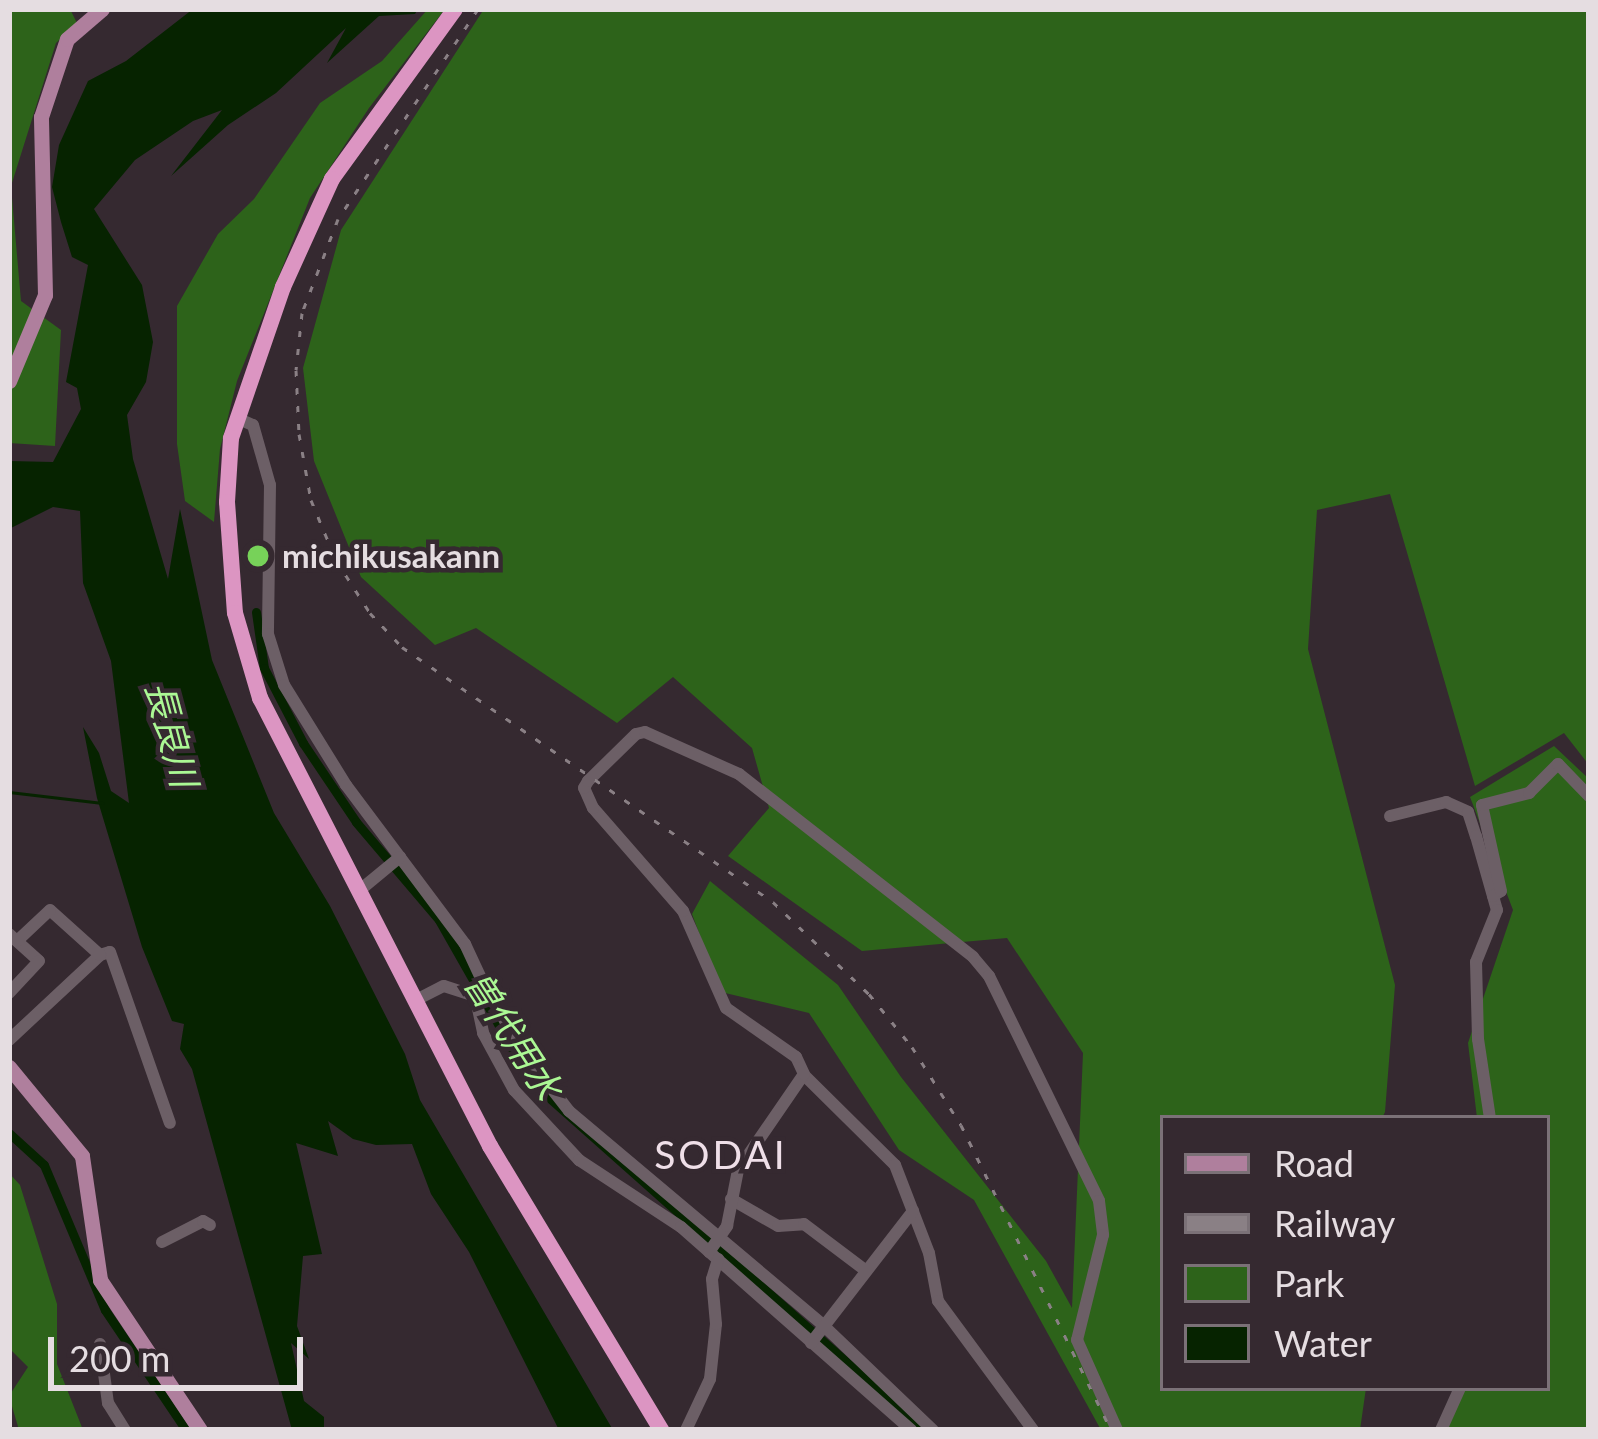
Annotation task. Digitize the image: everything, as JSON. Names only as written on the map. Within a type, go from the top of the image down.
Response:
[{"type":"highway","points":[[455,9],[316,206],[237,418],[227,502],[241,644],[260,698],[548,1249],[661,1430]]},
{"type":"main road","points":[[9,380],[45,295],[41,117],[68,39],[102,9]]},
{"type":"main road","points":[[9,1067],[82,1156],[100,1280],[122,1324],[200,1430]]},
{"type":"street","points":[[237,418],[253,425],[270,485],[268,634],[292,705],[395,861],[442,908],[480,989],[549,1089],[657,1197],[902,1410],[934,1430]]},
{"type":"street","points":[[1033,1430],[938,1301],[913,1210],[889,1156],[804,1075],[796,1057],[726,1008],[683,911],[592,808],[584,788],[588,781],[636,734],[650,734],[739,774],[973,957],[989,976],[1099,1201],[1103,1235],[1078,1340],[1117,1430]]},
{"type":"street","points":[[1493,896],[1501,891],[1482,805],[1529,793],[1558,764],[1589,796]]},
{"type":"street","points":[[1390,816],[1446,802],[1468,812],[1496,918],[1476,962],[1478,1039],[1490,1115]]},
{"type":"street","points":[[359,890],[395,861]]},
{"type":"street","points":[[9,993],[39,961],[13,938],[50,910],[100,956]]},
{"type":"street","points":[[9,1040],[110,952],[170,1123]]},
{"type":"street","points":[[416,1000],[444,986],[480,989]]},
{"type":"street","points":[[480,989],[492,1055],[528,1109],[579,1160],[657,1197]]},
{"type":"street","points":[[686,1430],[710,1379],[716,1324],[715,1248],[738,1169],[804,1075]]},
{"type":"street","points":[[731,1199],[778,1226],[803,1224],[866,1270]]},
{"type":"street","points":[[818,1333],[913,1210]]},
{"type":"street","points":[[162,1242],[202,1221],[210,1225]]},
{"type":"street","points":[[715,1248],[902,1410],[911,1430]]},
{"type":"street","points":[[100,1344],[108,1403],[125,1430]]},
{"type":"street","points":[[1441,1430],[1459,1391]]},
{"type":"green space","points":[[9,9],[70,9],[77,23],[56,43],[11,186],[21,301],[61,330],[55,446],[9,443]]},
{"type":"green space","points":[[428,9],[445,9],[369,108],[310,198],[237,381],[220,449],[214,522],[185,501],[177,444],[177,306],[218,234],[254,199],[320,103],[382,61]]},
{"type":"green space","points":[[484,9],[1589,9],[1589,765],[1564,733],[1475,786],[1390,494],[1317,510],[1308,649],[1395,985],[1385,1112],[1160,1115],[1160,1391],[1366,1391],[1360,1430],[1101,1430],[974,1200],[899,1150],[809,1013],[721,992],[692,914],[710,881],[838,985],[901,1077],[1046,1261],[1072,1308],[1083,1053],[1007,938],[862,951],[728,856],[769,808],[752,748],[673,677],[617,723],[476,628],[435,645],[361,577],[314,461],[303,368],[341,230]]},
{"type":"green space","points":[[1554,746],[1589,779],[1589,1430],[1441,1430],[1459,1391],[1550,1391],[1550,1115],[1477,1115],[1468,1043],[1513,910],[1470,797]]},
{"type":"green space","points":[[9,1173],[20,1185],[57,1304],[57,1364],[83,1430],[19,1430],[9,1396],[28,1367],[9,1348]]},
{"type":"water","name":"長良川","points":[[193,9],[418,9],[415,14],[379,16],[327,63],[346,28],[276,93],[228,125],[171,176],[222,110],[193,121],[135,160],[94,209],[142,285],[153,342],[146,382],[127,415],[133,459],[168,579],[180,509],[212,660],[274,813],[330,906],[405,1054],[420,1100],[613,1430],[559,1430],[469,1252],[431,1194],[412,1144],[376,1145],[353,1139],[328,1121],[338,1156],[296,1143],[322,1254],[303,1256],[297,1326],[309,1359],[291,1343],[304,1401],[324,1417],[324,1430],[292,1430],[192,1069],[180,1049],[184,1024],[172,1021],[142,947],[97,798],[83,727],[99,753],[111,791],[129,803],[111,661],[83,583],[80,511],[53,507],[9,529],[9,461],[53,462],[81,409],[77,388],[66,382],[88,265],[72,257],[52,187],[59,145],[88,81],[126,61]]},
{"type":"waterway","name":"曽代用水","points":[[256,612],[264,668],[303,743],[356,822],[439,920],[514,1052],[547,1096],[923,1430]]},
{"type":"waterway","points":[[9,792],[102,803]]},
{"type":"waterway","points":[[9,1133],[44,1165],[105,1310],[186,1430]]},
{"type":"railway","points":[[478,9],[338,219],[302,313],[296,370],[299,434],[311,500],[336,560],[370,613],[402,647],[773,902],[869,994],[912,1047],[961,1125],[1111,1430]]},
{"type":"place","name":"michikusakann","points":[[258,556]]},
{"type":"district","name":"SODAI","points":[[721,1154]]}]
